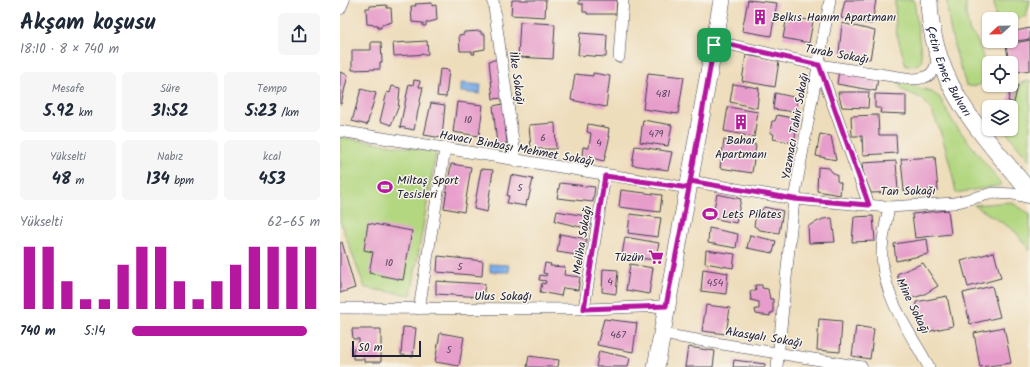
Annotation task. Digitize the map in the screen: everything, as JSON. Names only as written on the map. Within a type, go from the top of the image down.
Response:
[{"type":"main road","points":[[656,367],[722,0]]},
{"type":"main road","name":"Çetin Emeç Bulvarı","points":[[929,0],[931,22],[938,52],[949,83],[964,111],[1030,192]]},
{"type":"street","points":[[340,9],[344,0]]},
{"type":"street","name":"İlke Sokağı","points":[[493,0],[516,161]]},
{"type":"street","points":[[619,57],[623,0]]},
{"type":"street","name":"Yazmacı Tahir Sokağı","points":[[777,367],[794,199],[830,0]]},
{"type":"street","name":"Turab Sokağı","points":[[714,45],[732,45],[819,65],[912,79],[922,79],[928,76],[936,66],[938,52]]},
{"type":"street","points":[[819,65],[869,205]]},
{"type":"street","name":"Havacı Binbaşı Mehmet Sokağı","points":[[340,131],[605,176],[690,184]]},
{"type":"street","points":[[419,308],[445,149]]},
{"type":"street","name":"Meliha Sokağı","points":[[584,309],[605,176]]},
{"type":"street","name":"Tan Sokağı","points":[[690,184],[794,199],[888,207],[954,203],[993,193],[1013,194],[1030,198]]},
{"type":"street","name":"Mine Sokağı","points":[[888,207],[882,258],[885,282],[897,308],[929,367]]},
{"type":"street","name":"Ulus Sokağı","points":[[340,308],[584,309],[666,306]]},
{"type":"street","name":"Akasyalı Sokağı","points":[[661,334],[779,352],[862,367]]},
{"type":"green space","points":[[895,0],[914,0],[922,60],[915,65],[906,66],[896,31]]},
{"type":"green space","points":[[947,0],[966,0],[966,15],[970,33],[975,36],[982,56],[982,83],[980,85],[966,85],[956,54]]},
{"type":"green space","points":[[994,0],[1030,0],[1026,16],[1018,19],[1018,12],[995,12]]},
{"type":"green space","points":[[898,81],[930,91],[940,98],[953,122],[1002,185],[956,193],[944,143],[934,116],[922,99],[902,90]]},
{"type":"green space","points":[[1030,81],[1030,161],[1010,136],[1018,136],[1018,100],[1016,100],[1020,83]]},
{"type":"green space","name":"Miltaş Sport Tesisleri","points":[[340,137],[436,152],[411,295],[365,288],[340,221]]},
{"type":"green space","points":[[1011,202],[1030,214],[1030,251],[1015,231],[974,205]]},
{"type":"water","points":[[461,83],[481,85],[480,94],[461,92]]},
{"type":"water","points":[[490,264],[509,265],[509,272],[490,272]]},
{"type":"building","points":[[512,0],[546,0],[545,17],[511,15]]},
{"type":"building","points":[[579,0],[617,0],[616,14],[587,14],[587,12],[583,12],[583,4],[579,4]]},
{"type":"building","name":"Belkıs Hanım Apartmanı","points":[[748,0],[777,3],[771,36],[742,31]]},
{"type":"building","points":[[845,0],[876,0],[872,24],[841,18]]},
{"type":"building","points":[[432,3],[432,6],[436,5],[437,20],[426,23],[426,26],[423,26],[423,23],[412,22],[411,6],[416,6],[415,4]]},
{"type":"building","points":[[387,5],[387,8],[391,8],[392,22],[381,25],[381,28],[378,28],[378,25],[367,24],[366,8],[370,8],[370,6]]},
{"type":"building","points":[[787,16],[813,21],[809,43],[783,38]]},
{"type":"building","points":[[520,22],[555,24],[553,59],[518,57]]},
{"type":"building","points":[[842,23],[875,31],[870,59],[839,53]]},
{"type":"building","points":[[1030,28],[1030,39],[1018,41],[1018,31]]},
{"type":"building","points":[[481,31],[481,34],[485,34],[485,49],[474,51],[475,54],[472,54],[472,51],[460,51],[459,35],[464,34],[464,32]]},
{"type":"building","points":[[580,33],[607,35],[606,57],[578,55]]},
{"type":"building","points":[[1030,40],[1030,70],[1018,72],[1018,56],[1008,56],[1006,48],[1018,48],[1018,42]]},
{"type":"building","points":[[427,41],[428,54],[394,56],[393,43]]},
{"type":"building","points":[[371,42],[381,42],[382,62],[380,62],[380,69],[352,70],[352,50],[371,50]]},
{"type":"building","points":[[746,55],[779,61],[775,87],[742,81]]},
{"type":"building","points":[[499,59],[503,98],[493,99],[489,61]]},
{"type":"building","points":[[440,69],[449,70],[446,97],[437,96]]},
{"type":"building","points":[[839,70],[878,78],[876,91],[837,84]]},
{"type":"building","points":[[340,72],[348,75],[341,104],[340,104]]},
{"type":"building","points":[[593,73],[610,76],[606,107],[571,100],[575,74],[593,76]]},
{"type":"building","points":[[648,73],[684,77],[678,114],[643,109]]},
{"type":"building","points":[[414,80],[420,81],[419,87],[423,87],[414,130],[400,127],[409,84],[413,85]]},
{"type":"building","points":[[733,84],[759,88],[757,108],[730,102]]},
{"type":"building","points":[[392,86],[400,88],[398,108],[391,125],[380,121],[387,92],[390,93]]},
{"type":"building","points":[[361,89],[376,93],[367,125],[352,121]]},
{"type":"building","points":[[838,92],[869,92],[868,108],[842,107]]},
{"type":"building","points":[[1010,92],[1016,92],[1015,100],[1008,100]]},
{"type":"building","points":[[775,93],[798,98],[795,112],[773,109]]},
{"type":"building","points":[[875,94],[906,95],[906,114],[880,113],[881,108],[875,108]]},
{"type":"building","points":[[457,102],[483,105],[479,136],[453,132]]},
{"type":"building","points":[[431,103],[445,105],[442,138],[424,135]]},
{"type":"building","points":[[503,104],[507,143],[497,145],[493,106]]},
{"type":"building","name":"Bahar Apartmanı","points":[[728,107],[758,112],[754,137],[724,131]]},
{"type":"building","points":[[777,115],[798,119],[794,143],[773,139],[774,134],[770,133],[772,121],[775,121]]},
{"type":"building","points":[[878,115],[879,135],[896,135],[897,153],[863,155],[862,136],[852,136],[851,116]]},
{"type":"building","points":[[643,120],[672,125],[668,146],[640,142]]},
{"type":"building","points":[[555,123],[556,149],[531,149],[529,125]]},
{"type":"building","points":[[588,124],[609,128],[608,136],[610,136],[604,161],[582,156],[583,147],[589,148],[591,133],[587,132]]},
{"type":"building","points":[[820,134],[831,136],[836,160],[816,156]]},
{"type":"building","points":[[724,140],[756,145],[752,173],[720,168]]},
{"type":"building","points":[[635,146],[672,152],[668,170],[632,165]]},
{"type":"building","points":[[935,157],[938,190],[904,191],[901,159]]},
{"type":"building","points":[[896,161],[898,192],[871,193],[863,172],[862,163]]},
{"type":"building","points":[[451,164],[471,167],[464,212],[444,208]]},
{"type":"building","points":[[818,167],[829,168],[837,175],[837,181],[841,183],[840,195],[817,191]]},
{"type":"building","points":[[481,169],[493,170],[487,212],[474,209]]},
{"type":"building","points":[[511,175],[533,179],[526,206],[507,203]]},
{"type":"building","points":[[560,183],[595,187],[593,202],[557,198]]},
{"type":"building","points":[[621,190],[662,195],[660,212],[619,207]]},
{"type":"building","points":[[717,194],[741,199],[736,223],[712,218]]},
{"type":"building","points":[[764,207],[783,211],[779,233],[760,230],[754,226],[755,220]]},
{"type":"building","points":[[948,210],[951,234],[915,238],[912,214]]},
{"type":"building","points":[[557,211],[591,217],[589,229],[555,221]]},
{"type":"building","points":[[630,214],[661,218],[658,237],[628,233]]},
{"type":"building","points":[[873,216],[875,241],[852,242],[854,217]]},
{"type":"building","points":[[832,218],[835,242],[809,243],[808,226],[823,219]]},
{"type":"building","points":[[368,223],[412,231],[403,280],[369,273],[373,252],[364,250]]},
{"type":"building","points":[[709,228],[738,234],[736,248],[708,243]]},
{"type":"building","points":[[560,234],[587,239],[583,256],[557,252]]},
{"type":"building","points":[[750,235],[776,241],[773,253],[747,248]]},
{"type":"building","points":[[625,237],[659,243],[655,260],[622,256]]},
{"type":"building","points":[[927,239],[929,254],[896,261],[894,244]]},
{"type":"building","points":[[342,242],[355,288],[340,293],[340,243]]},
{"type":"building","points":[[706,250],[735,254],[733,268],[705,263]]},
{"type":"building","points":[[994,252],[1001,278],[968,287],[961,261]]},
{"type":"building","points":[[438,256],[483,261],[482,276],[437,272]]},
{"type":"building","points":[[545,263],[551,264],[550,266],[565,267],[564,275],[580,277],[578,290],[563,288],[561,296],[540,292],[542,283],[545,284],[546,281],[539,280],[540,275],[546,276],[547,274],[543,273]]},
{"type":"building","points":[[923,263],[938,286],[923,295],[909,299],[905,287],[901,288],[897,274]]},
{"type":"building","points":[[630,264],[653,268],[649,294],[626,290]]},
{"type":"building","points":[[603,269],[618,270],[616,294],[602,292]]},
{"type":"building","points":[[703,269],[728,273],[726,294],[701,291]]},
{"type":"building","points":[[436,281],[485,284],[483,297],[436,294]]},
{"type":"building","points":[[755,285],[762,285],[762,288],[768,289],[770,299],[773,299],[773,313],[770,313],[770,316],[756,314],[755,309],[759,309],[759,302],[751,300],[750,291],[756,291]]},
{"type":"building","points":[[992,286],[1000,317],[970,324],[963,293]]},
{"type":"building","points":[[947,296],[953,326],[922,333],[916,302]]},
{"type":"building","points":[[706,305],[730,308],[726,334],[702,331]]},
{"type":"building","points":[[604,319],[637,323],[633,352],[597,345]]},
{"type":"building","points":[[819,319],[842,321],[840,352],[817,350]]},
{"type":"building","points":[[856,326],[874,329],[870,359],[852,356]]},
{"type":"building","points":[[403,327],[416,328],[413,356],[401,355]]},
{"type":"building","points":[[1004,327],[1011,363],[980,367],[974,333]]},
{"type":"building","points":[[352,329],[381,329],[381,362],[364,362],[364,359],[353,359],[353,349],[359,349],[359,339],[353,339]]},
{"type":"building","points":[[440,333],[464,337],[459,366],[435,362]]},
{"type":"building","points":[[688,347],[715,351],[713,367],[685,367]]},
{"type":"building","points":[[599,351],[630,358],[628,367],[596,367]]},
{"type":"building","points":[[529,356],[559,360],[558,367],[527,367]]},
{"type":"building","points":[[734,360],[765,364],[765,367],[733,367]]},
{"type":"place","name":"Belkıs Hanım Apartmanı","points":[[760,17]]},
{"type":"place","name":"Bahar Apartmanı","points":[[741,122]]},
{"type":"place","name":"Miltaş Sport Tesisleri","points":[[385,187]]},
{"type":"place","name":"Lets Pilates","points":[[710,214]]},
{"type":"place","name":"Tüzün","points":[[656,257]]},
{"type":"route","points":[[714,45],[689,188],[605,176],[584,309],[666,306],[689,188],[690,181],[794,199],[869,205],[819,65],[732,45],[714,45]]}]
